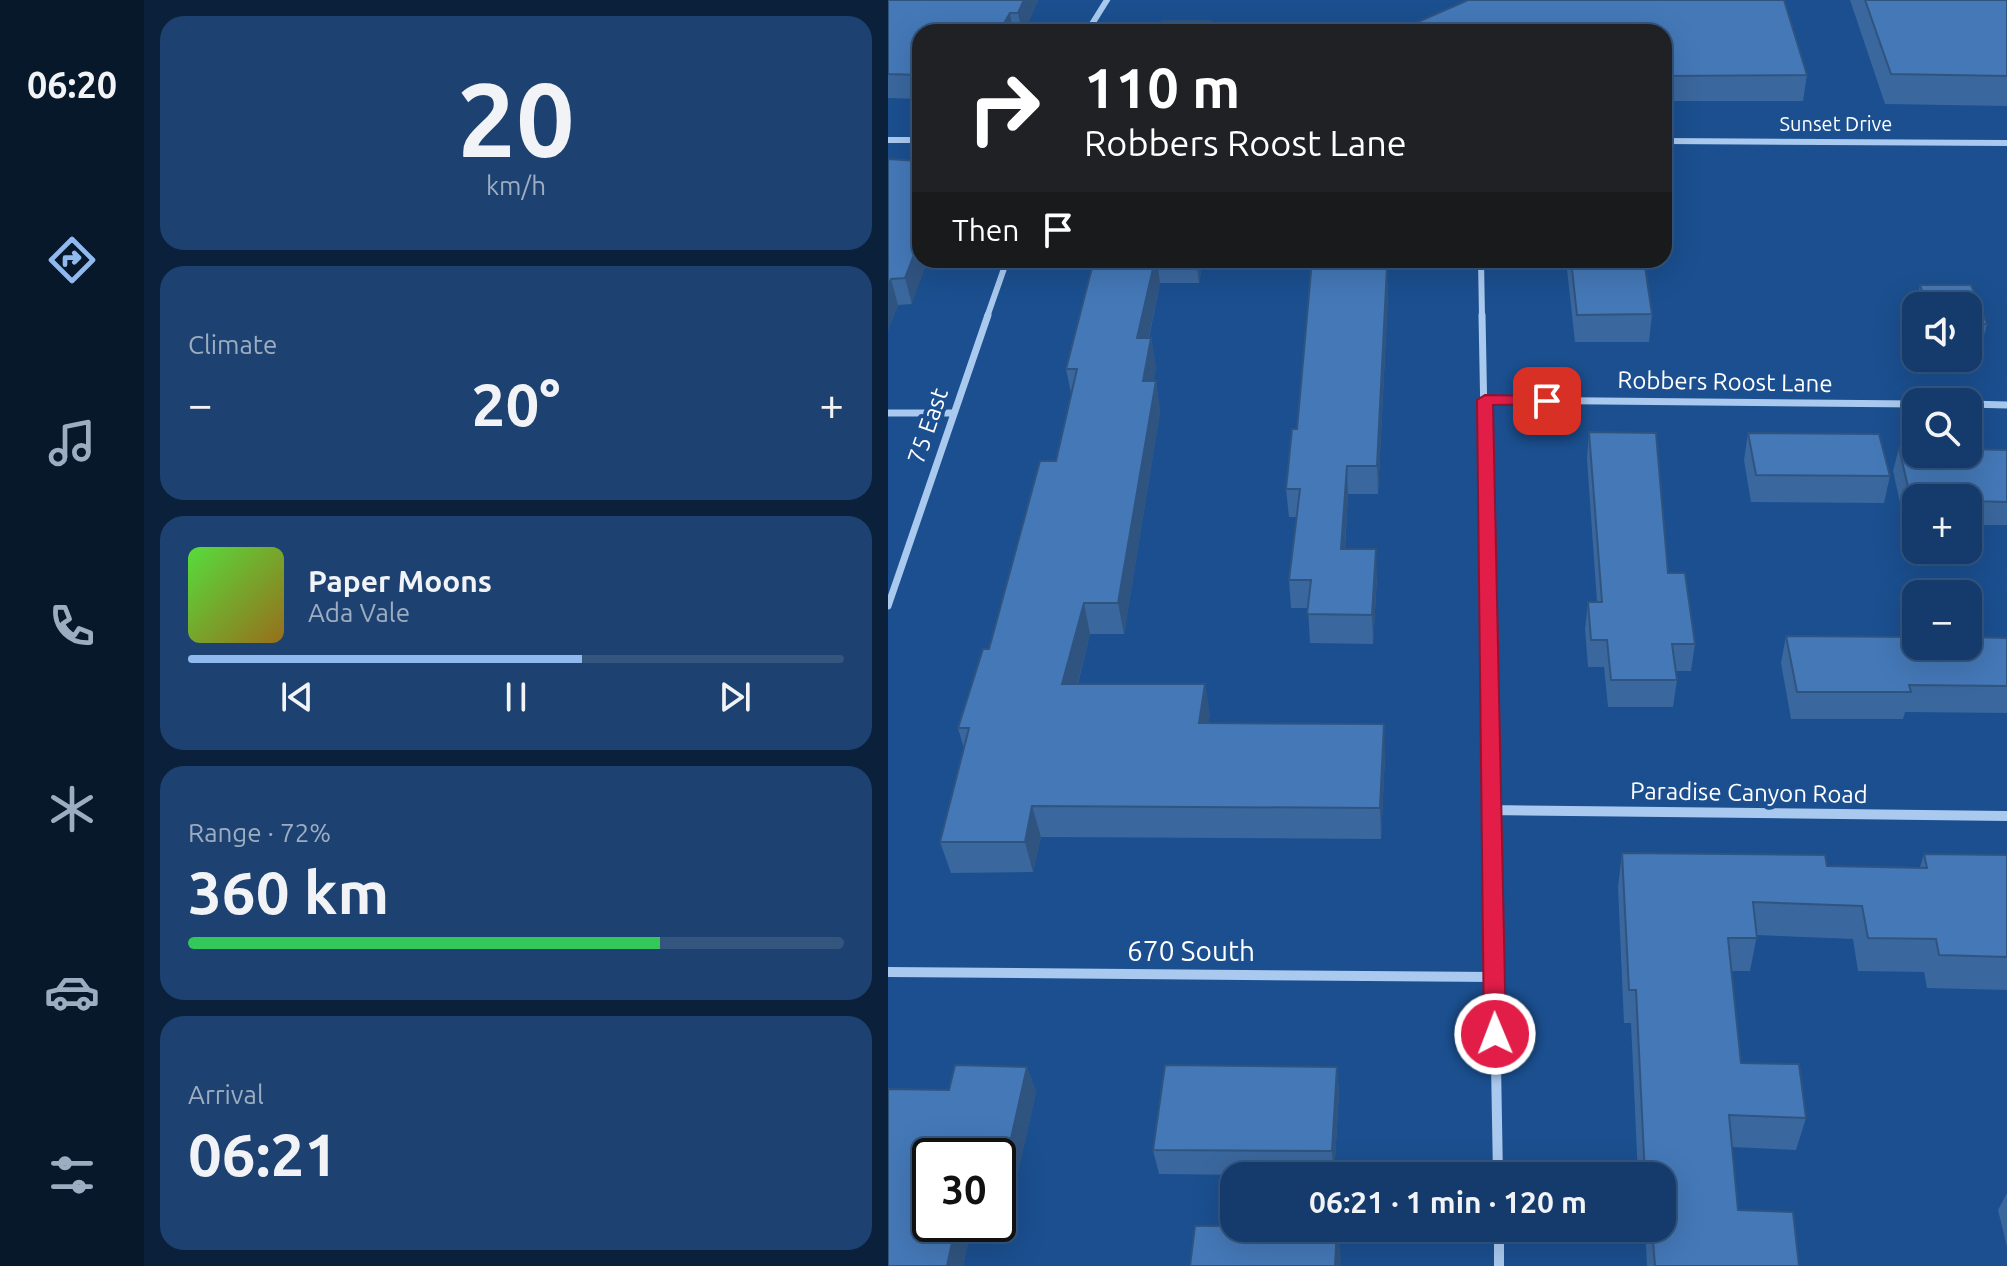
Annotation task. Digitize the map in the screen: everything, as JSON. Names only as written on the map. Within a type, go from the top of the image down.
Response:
[{"type":"street","points":[[1092,24],[1107,0]]},
{"type":"street","points":[[888,140],[912,140]]},
{"type":"street","name":"Sunset Drive","points":[[1672,141],[2007,143]]},
{"type":"street","name":"75 East","points":[[888,606],[1004,268]]},
{"type":"street","points":[[1481,268],[1498,1162]]},
{"type":"street","name":"Robbers Roost Lane","points":[[1485,400],[1902,404]]},
{"type":"street","points":[[1982,404],[2007,405]]},
{"type":"street","points":[[888,413],[953,413]]},
{"type":"street","name":"Paradise Canyon Road","points":[[1490,810],[2007,816]]},
{"type":"street","name":"670 South","points":[[888,972],[1494,977]]},
{"type":"street","points":[[1499,1242],[1499,1266]]},
{"type":"building","points":[[888,0],[1024,0],[1018,13],[1010,13],[1004,24],[912,24],[912,75],[888,74]]},
{"type":"building","points":[[1468,0],[1784,0],[1807,75],[1672,76],[1672,24],[1413,24]]},
{"type":"building","points":[[1865,0],[2007,0],[2007,76],[1891,74]]},
{"type":"building","points":[[1162,21],[1211,21],[1210,24],[1161,24]]},
{"type":"building","points":[[888,159],[912,160],[912,260],[905,278],[891,279],[888,286]]},
{"type":"building","points":[[1092,268],[1153,268],[1137,338],[1151,338],[1143,381],[1156,381],[1118,603],[1084,603],[1062,684],[1205,684],[1199,723],[1384,724],[1380,808],[1032,806],[1025,842],[940,842],[969,728],[958,728],[983,649],[989,649],[1040,461],[1056,461],[1077,369],[1066,369]]},
{"type":"building","points":[[1311,268],[1387,268],[1377,466],[1347,466],[1341,549],[1376,549],[1372,615],[1307,614],[1311,580],[1289,580],[1300,489],[1286,489],[1292,429],[1297,429]]},
{"type":"building","points":[[1572,268],[1645,268],[1652,314],[1577,315]]},
{"type":"building","points":[[1920,285],[1971,285],[1974,292],[1922,292]]},
{"type":"building","points":[[1589,432],[1656,433],[1668,573],[1685,573],[1695,644],[1672,644],[1677,680],[1611,680],[1607,640],[1591,640],[1588,602],[1602,602]]},
{"type":"building","points":[[1748,433],[1879,434],[1890,476],[1756,475]]},
{"type":"building","points":[[1982,449],[2007,450],[2007,502],[1982,501],[1982,484],[1907,484],[1904,468],[1982,468]]},
{"type":"building","points":[[1786,636],[1902,637],[1902,660],[1982,660],[1982,637],[2007,638],[2007,686],[1909,685],[1911,692],[1797,692]]},
{"type":"building","points":[[1622,853],[1825,855],[1827,866],[1927,868],[1924,854],[2007,855],[2007,957],[1939,955],[1936,939],[1868,938],[1862,906],[1753,902],[1757,938],[1728,938],[1741,1063],[1799,1064],[1806,1118],[1729,1115],[1738,1210],[1793,1212],[1799,1266],[1655,1266],[1653,1242],[1676,1242],[1676,1162],[1644,1162],[1636,990],[1629,990]]},
{"type":"building","points":[[955,1065],[1027,1067],[1011,1138],[912,1138],[912,1242],[952,1242],[947,1266],[888,1266],[888,1089],[949,1090]]},
{"type":"building","points":[[1165,1065],[1337,1067],[1332,1151],[1153,1150]]},
{"type":"building","points":[[1195,1226],[1220,1226],[1220,1242],[1336,1242],[1335,1266],[1190,1266]]},
{"type":"route","points":[[1495,1034],[1485,400],[1547,401]]}]
